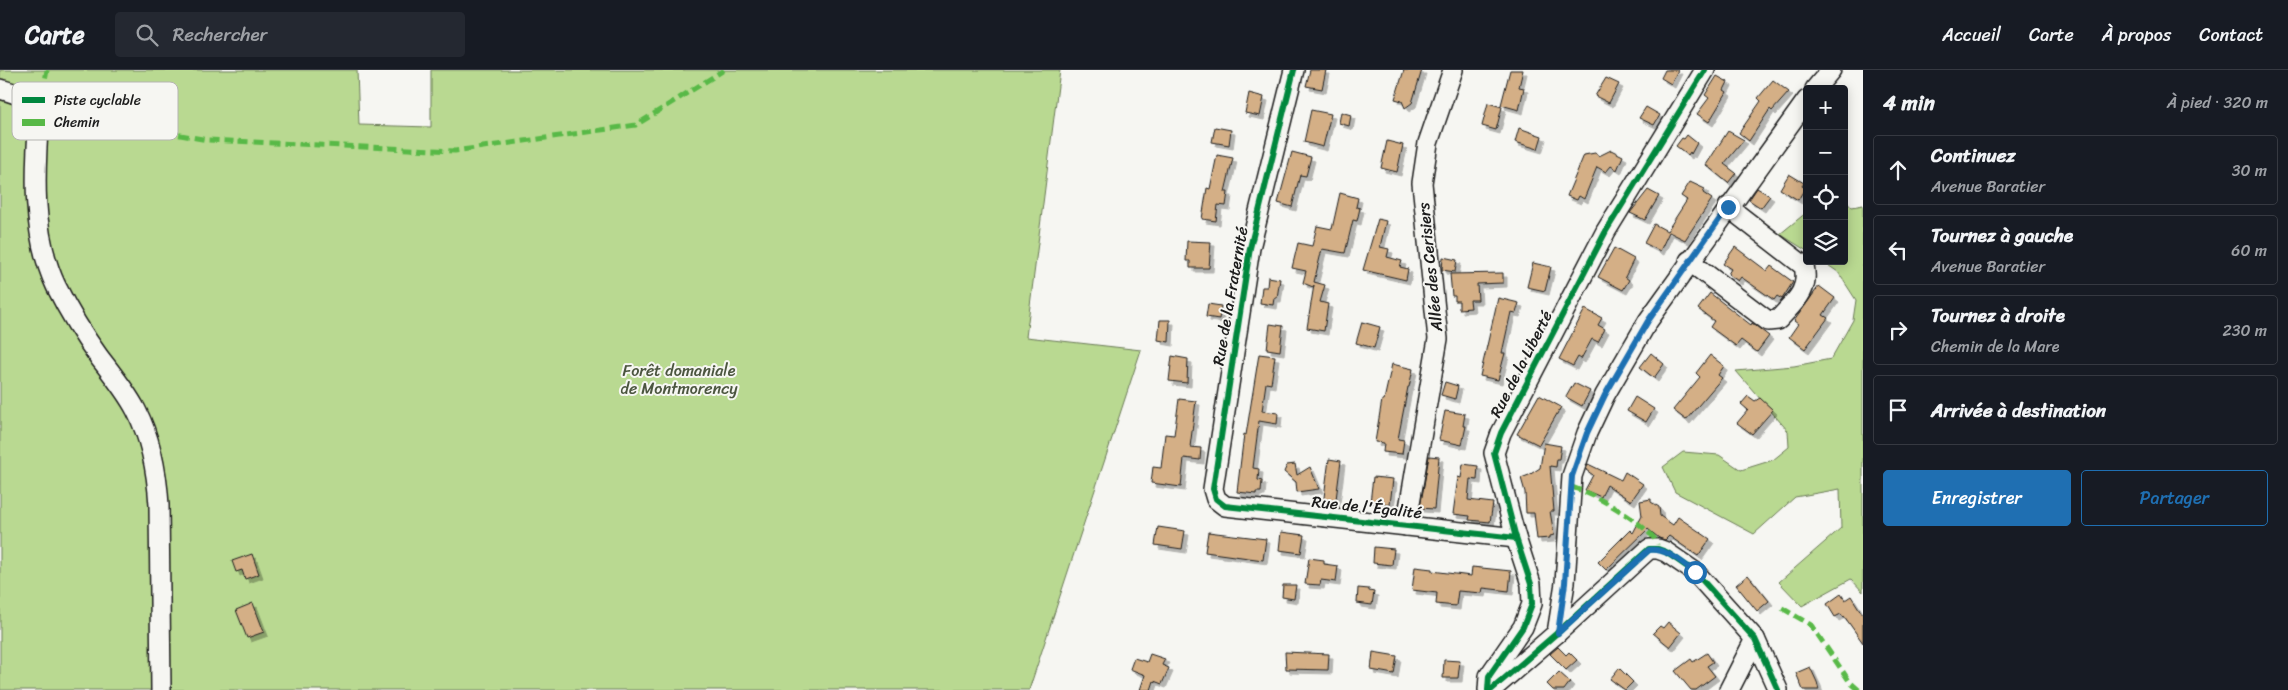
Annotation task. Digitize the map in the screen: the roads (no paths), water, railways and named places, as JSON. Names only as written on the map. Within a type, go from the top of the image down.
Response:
[{"type":"street","name":"Rue de la Fraternité","points":[[1216,499],[1213,489],[1250,248],[1294,70]]},
{"type":"street","name":"Allée des Cerisiers","points":[[1406,526],[1438,339],[1422,183],[1428,143],[1452,70]]},
{"type":"street","name":"Rue de la Liberté","points":[[1490,690],[1489,676],[1523,627],[1532,604],[1531,584],[1516,538],[1494,452],[1501,433],[1606,231],[1705,70]]},
{"type":"street","points":[[1818,85],[1831,70]]},
{"type":"street","points":[[0,89],[12,93]]},
{"type":"street","points":[[1558,633],[1565,583],[1572,476],[1587,433],[1605,395],[1648,321],[1689,261],[1803,105]]},
{"type":"street","points":[[38,140],[36,182],[38,219],[45,256],[56,285],[83,332],[136,411],[147,437],[157,476],[161,690]]},
{"type":"street","points":[[1689,261],[1768,321],[1778,320],[1803,292],[1807,279],[1804,266],[1728,207]]},
{"type":"street","name":"Rue de l'Égalité","points":[[1216,499],[1225,506],[1516,538]]},
{"type":"street","points":[[1490,690],[1558,633],[1649,550],[1658,549],[1666,552],[1695,572],[1755,639],[1778,690]]},
{"type":"street","points":[[1729,690],[1755,639]]},
{"type":"park label","name":"Forêt domaniale de Montmorency","points":[[679,379]]}]
